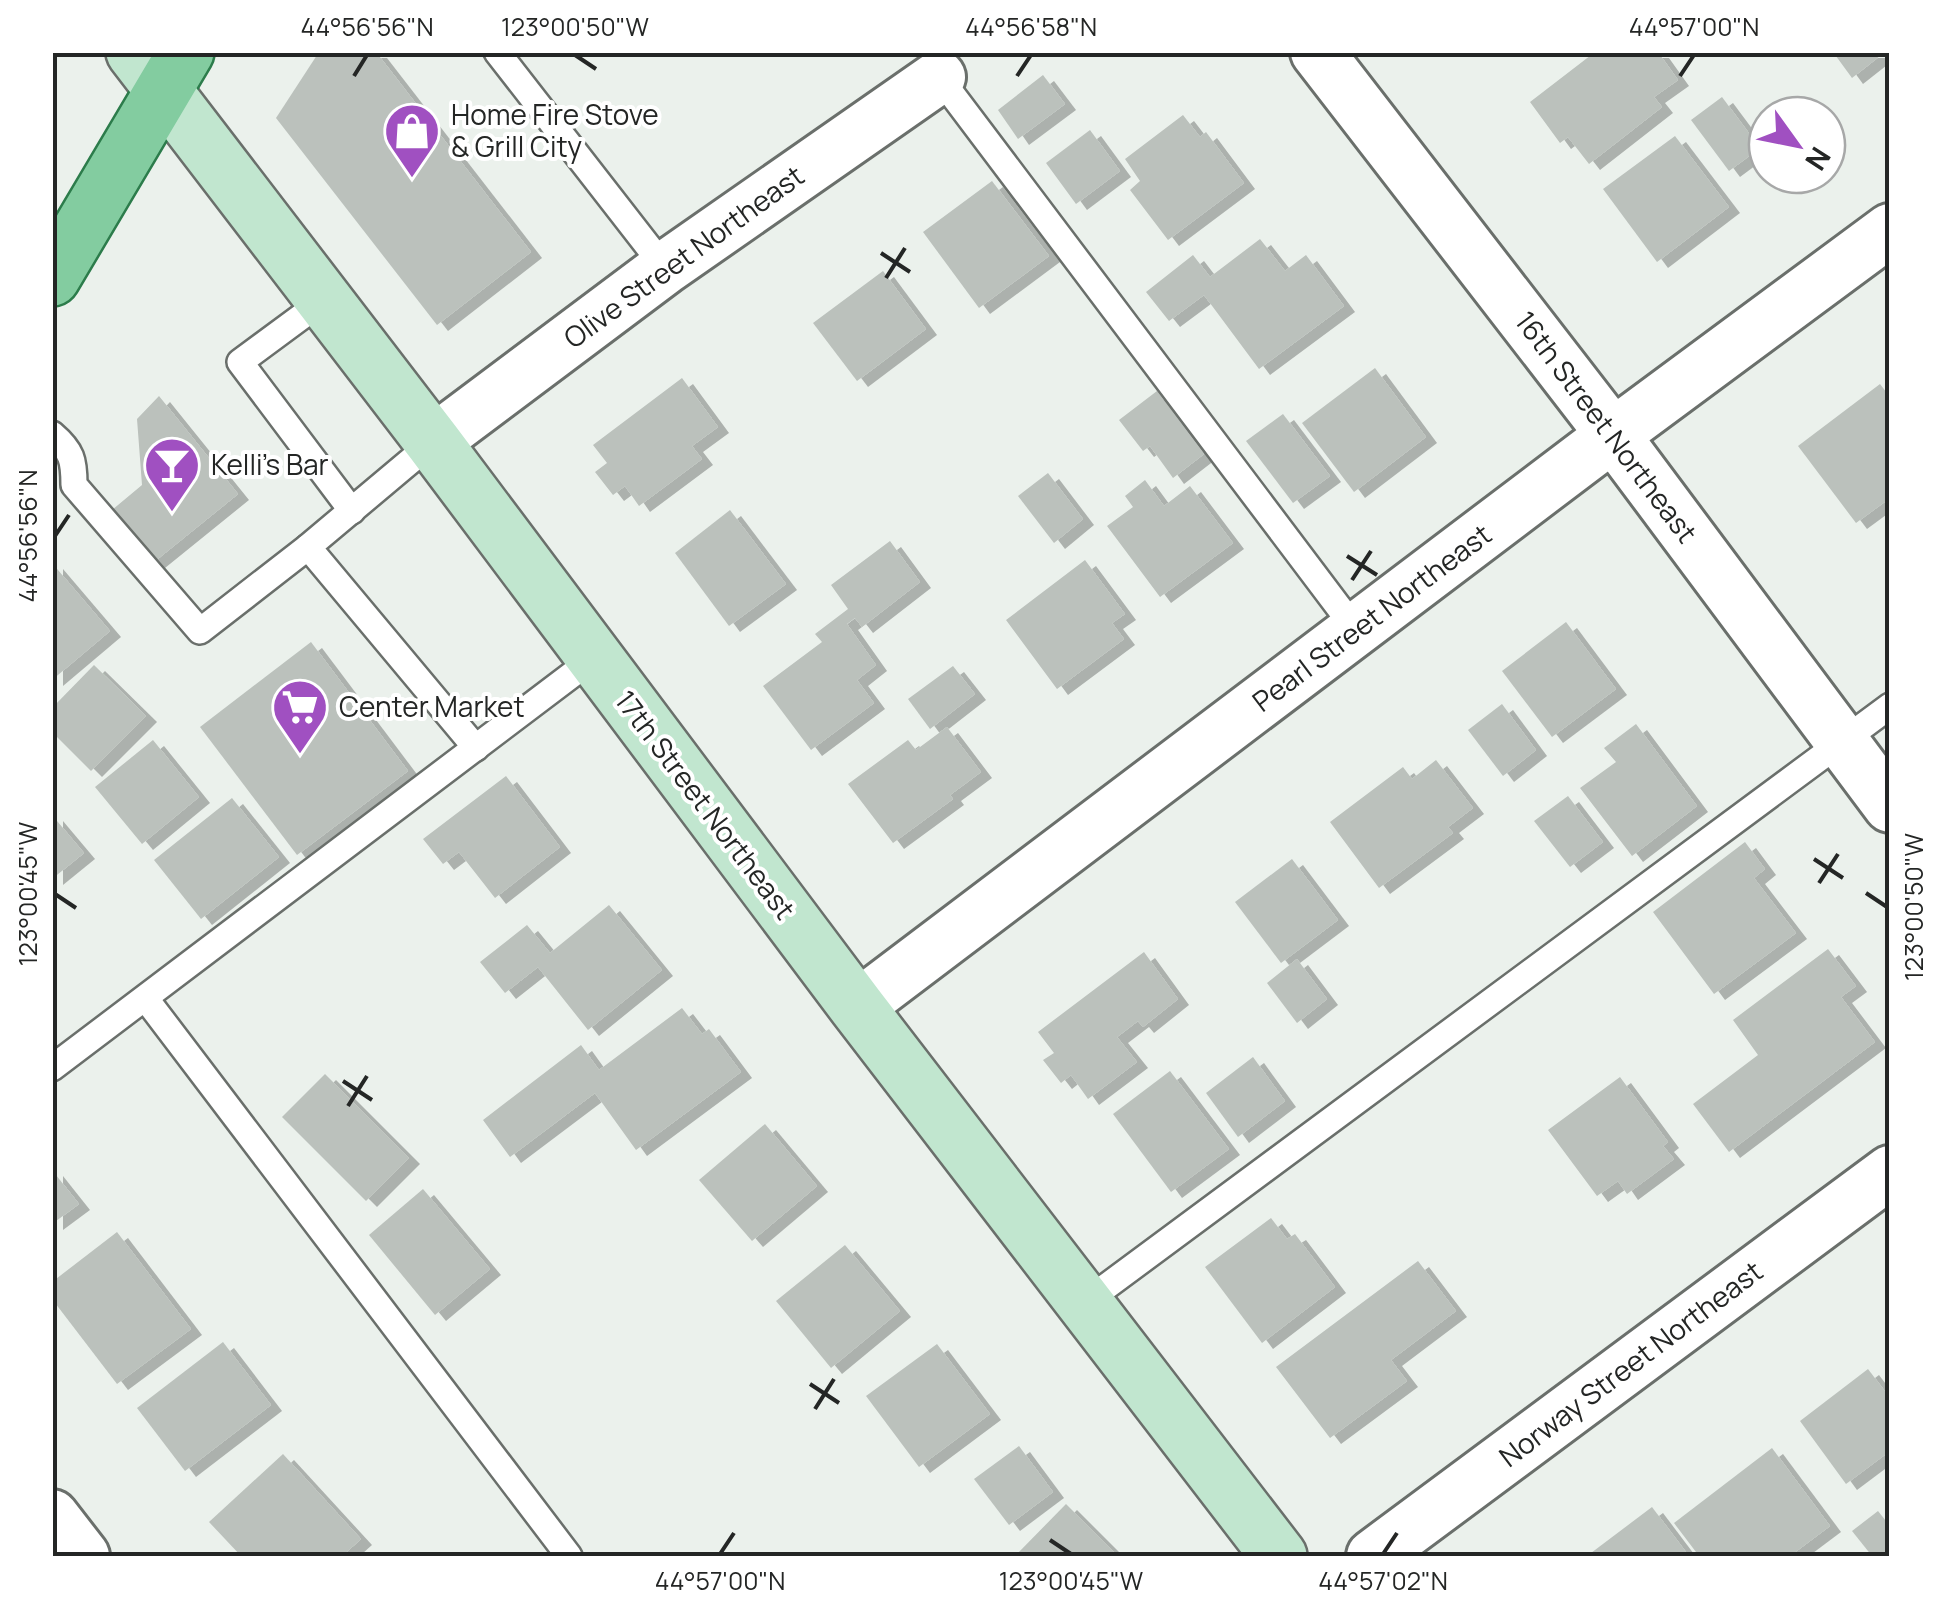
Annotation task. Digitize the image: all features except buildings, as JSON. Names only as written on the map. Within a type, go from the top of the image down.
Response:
[{"type":"main road","points":[[52,278],[162,66]]},
{"type":"main road","name":"17th Street Northeast","points":[[162,66],[324,300],[857,1007],[1278,1556]]},
{"type":"street","name":"16th Street Northeast","points":[[1317,52],[1613,435],[1890,806]]},
{"type":"street","name":"Olive Street Northeast","points":[[432,442],[665,268],[940,77]]},
{"type":"street","name":"Pearl Street Northeast","points":[[857,1007],[1890,230]]},
{"type":"street","name":"Norway Street Northeast","points":[[1373,1556],[1890,1172]]},
{"type":"street","points":[[52,1516],[83,1556]]},
{"type":"lane","points":[[497,52],[665,268]]},
{"type":"lane","points":[[940,77],[1356,630]]},
{"type":"lane","points":[[324,300],[240,362],[352,511]]},
{"type":"lane","points":[[52,434],[70,449],[74,485],[200,632],[432,442]]},
{"type":"lane","points":[[308,547],[476,748]]},
{"type":"lane","points":[[52,1068],[594,658]]},
{"type":"lane","points":[[1084,1303],[1890,706]]},
{"type":"lane","points":[[146,998],[569,1556]]},
{"type":"place","name":"Home Fire Stove & Grill City","points":[[412,180]]},
{"type":"place","name":"Kelli's Bar","points":[[172,514]]},
{"type":"place","name":"Center Market","points":[[300,756]]}]
